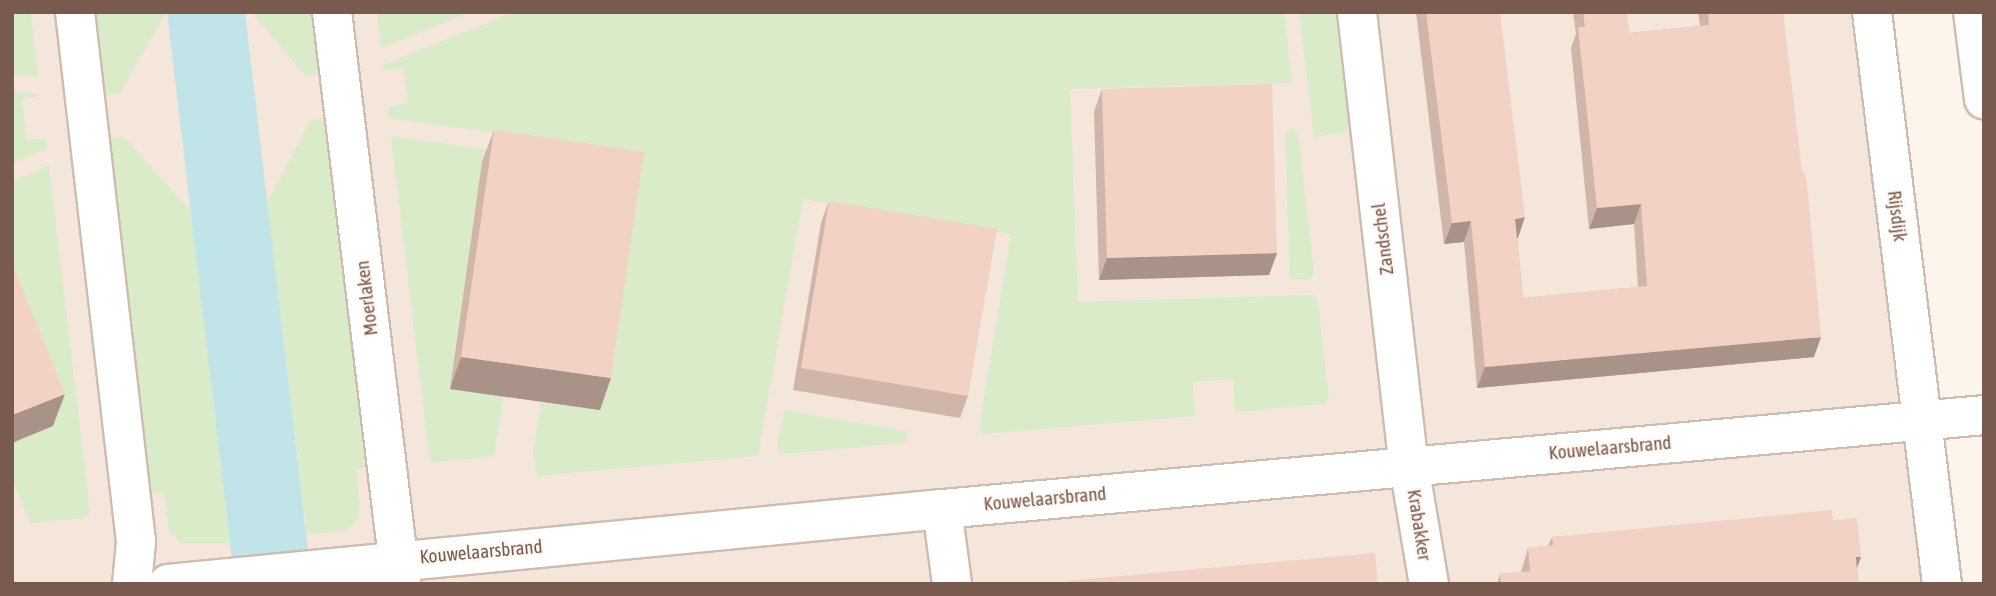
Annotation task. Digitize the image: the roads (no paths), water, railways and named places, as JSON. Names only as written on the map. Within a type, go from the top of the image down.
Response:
[{"type":"street","points":[[75,12],[136,542],[132,584]]},
{"type":"street","name":"Moerlaken","points":[[332,12],[399,572]]},
{"type":"street","name":"Zandschel","points":[[1357,12],[1409,466]]},
{"type":"street","name":"Rijsdijk","points":[[1872,12],[1942,584]]},
{"type":"street","points":[[1973,12],[1984,99]]},
{"type":"street","points":[[1922,419],[1984,415]]},
{"type":"street","name":"Kouwelaarsbrand","points":[[183,582],[343,566],[399,572],[942,509],[1922,419]]},
{"type":"street","name":"Krabakker","points":[[1409,466],[1429,584]]},
{"type":"street","points":[[942,509],[952,584]]},
{"type":"water","points":[[167,12],[245,12],[312,584],[235,584]]}]
